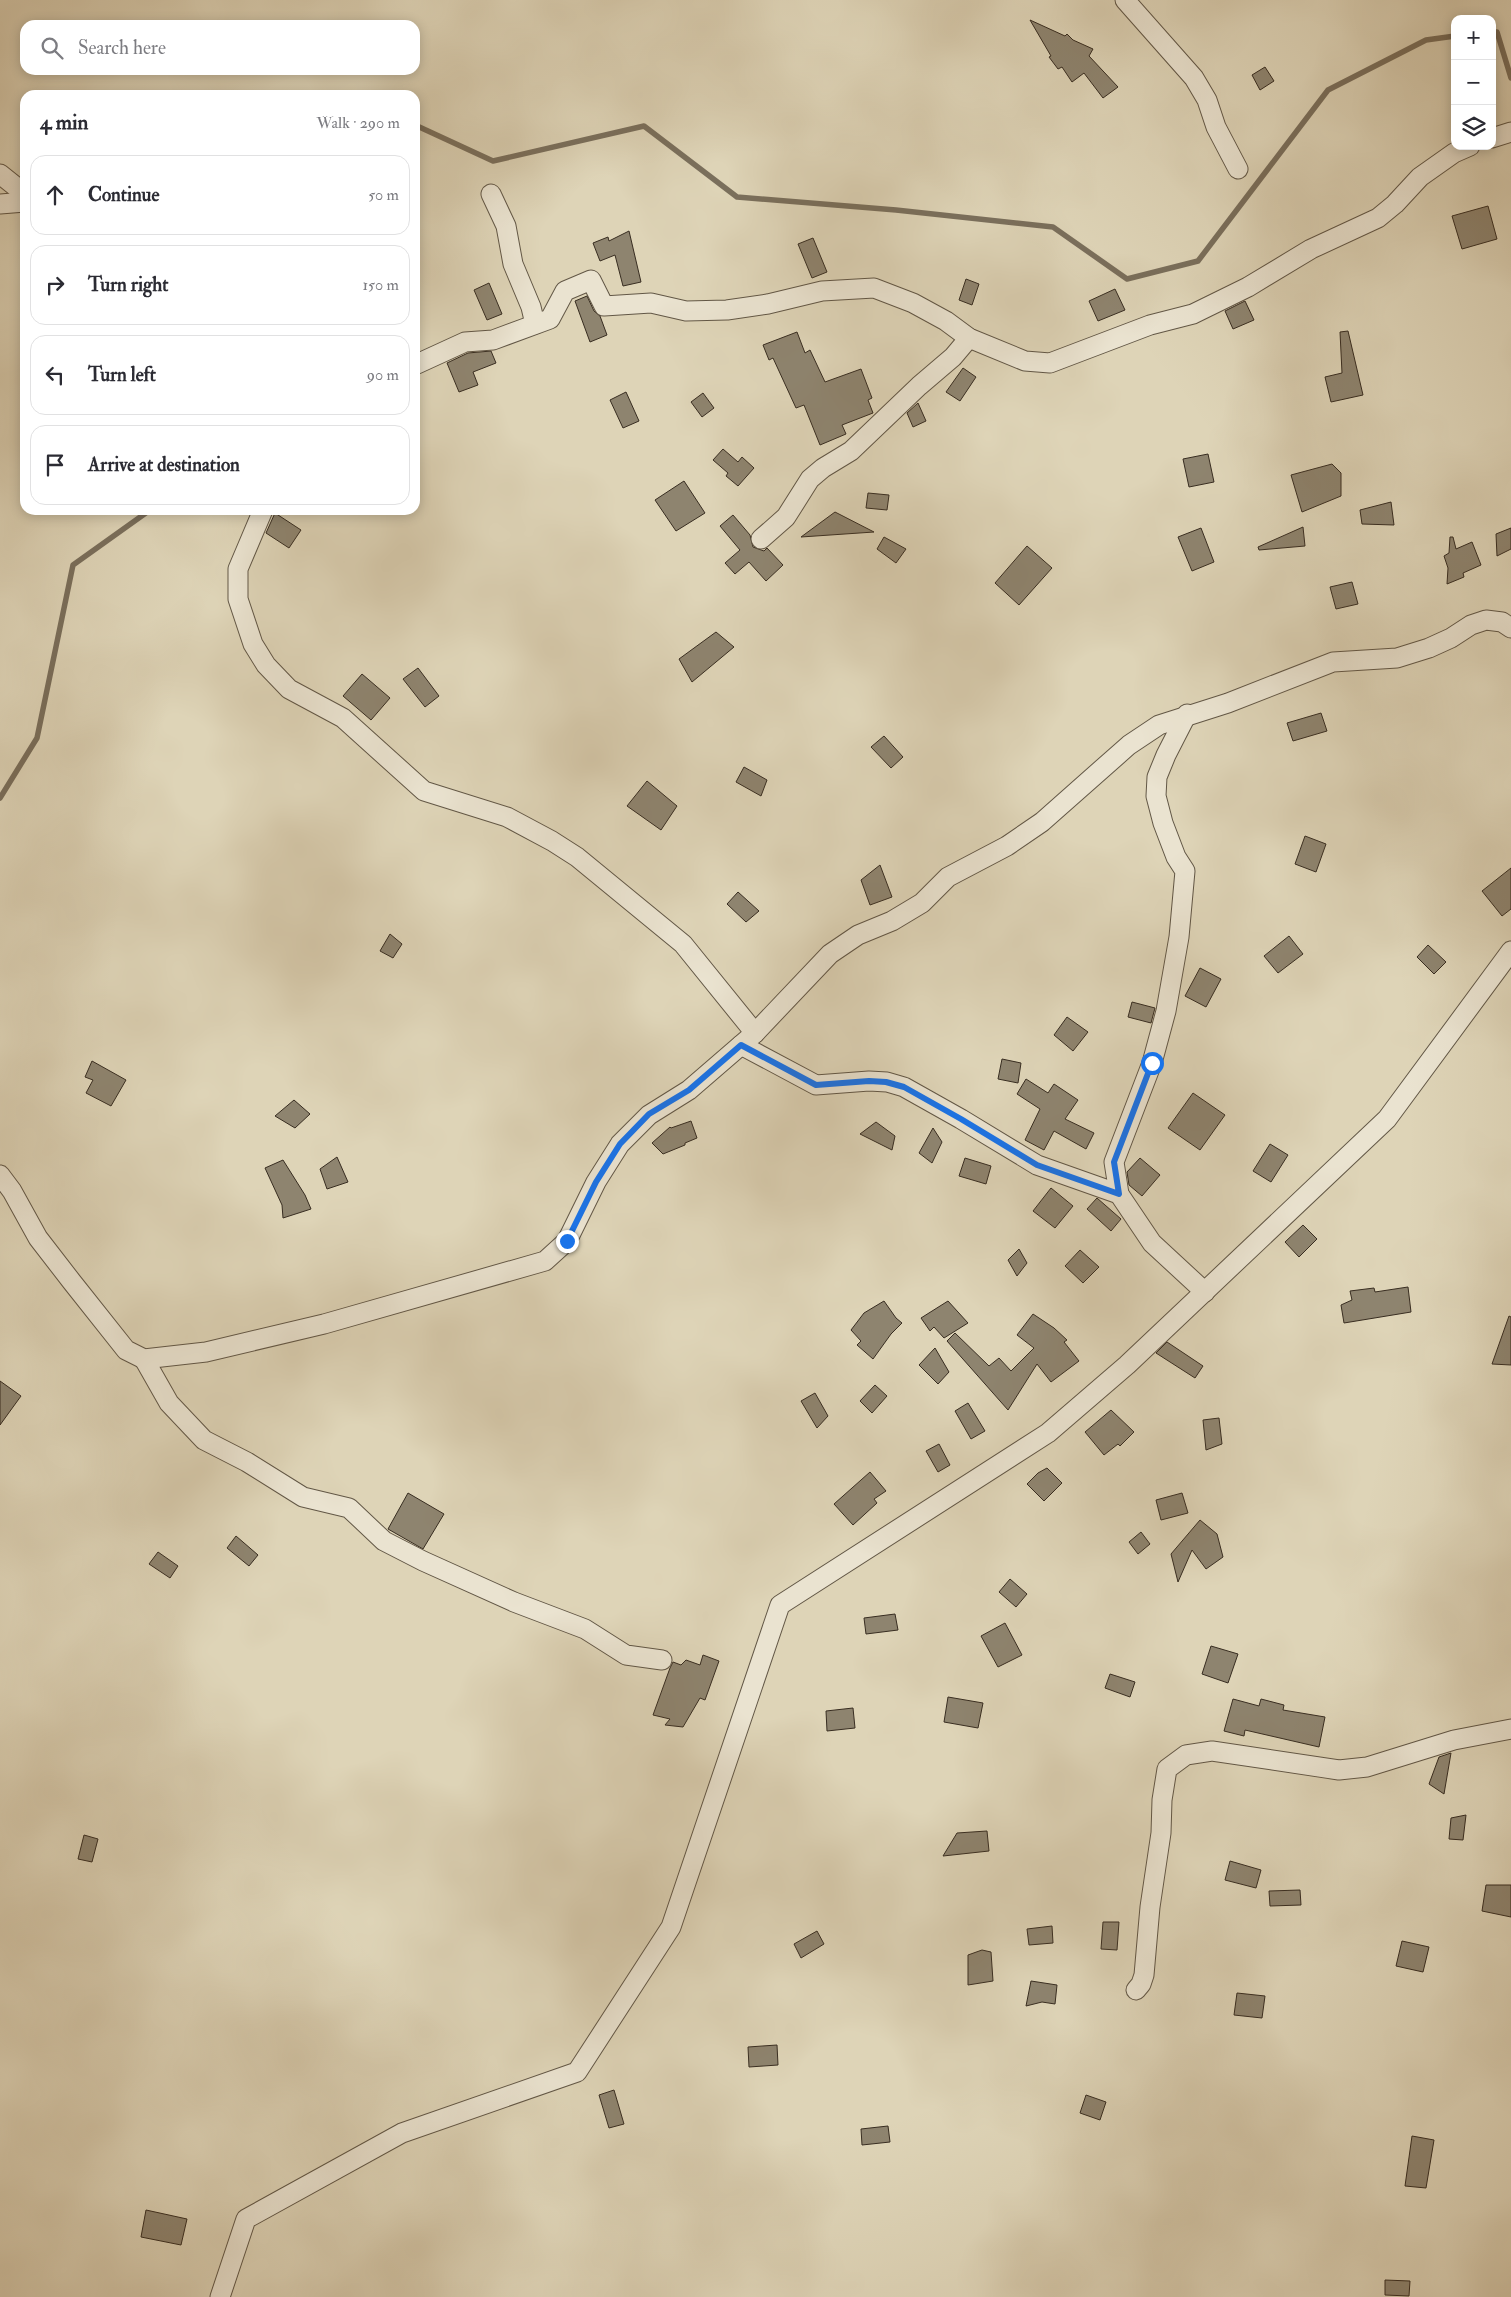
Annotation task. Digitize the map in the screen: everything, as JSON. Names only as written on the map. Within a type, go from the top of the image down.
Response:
[{"type":"street","points":[[1124,0],[1194,78],[1207,100],[1216,127],[1238,169]]},
{"type":"street","points":[[1496,137],[1511,132]]},
{"type":"street","points":[[420,363],[465,342],[493,340],[550,319],[565,292],[591,280],[604,306],[651,303],[686,311],[727,310],[768,304],[822,291],[874,288],[913,303],[946,320],[969,338],[1025,361],[1050,363],[1150,325],[1193,314],[1248,287],[1311,249],[1378,218],[1395,204],[1420,177],[1461,150]]},
{"type":"street","points":[[0,174],[20,190]]},
{"type":"street","points":[[491,194],[506,226],[512,264],[531,308],[535,324]]},
{"type":"street","points":[[0,204],[20,202]]},
{"type":"street","points":[[761,539],[786,516],[810,479],[823,468],[851,451],[919,386],[953,357],[969,338]]},
{"type":"street","points":[[261,515],[238,569],[238,599],[253,644],[266,665],[289,689],[343,718],[424,791],[507,817],[577,857],[683,944],[755,1033]]},
{"type":"street","points":[[0,1175],[12,1191],[38,1238],[72,1282],[126,1350],[144,1359],[206,1352],[324,1324],[545,1261],[567,1241],[596,1182],[620,1144],[649,1114],[689,1090],[755,1033],[830,954],[858,935],[892,921],[922,903],[948,877],[1007,846],[1042,822],[1129,746],[1159,725],[1187,714],[1228,703],[1333,662],[1397,658],[1429,648],[1471,625],[1486,620],[1502,622],[1511,628]]},
{"type":"street","points":[[1187,714],[1157,777],[1156,796],[1163,823],[1176,857],[1185,871],[1185,888],[1179,937],[1166,1011],[1152,1063],[1114,1162],[1119,1194],[1152,1243],[1204,1292]]},
{"type":"street","points":[[220,2297],[246,2219],[402,2133],[578,2072],[671,1927],[780,1605],[1048,1433],[1127,1365],[1387,1120],[1511,951]]},
{"type":"street","points":[[741,1045],[816,1085],[869,1081],[886,1082],[904,1087],[1037,1165],[1119,1194]]},
{"type":"street","points":[[144,1359],[169,1403],[204,1440],[247,1462],[303,1497],[350,1508],[384,1541],[423,1561],[514,1602],[585,1629],[626,1655],[662,1660]]},
{"type":"street","points":[[1136,1990],[1141,1984],[1144,1975],[1150,1907],[1162,1833],[1162,1800],[1167,1768],[1186,1755],[1212,1751],[1339,1770],[1367,1767],[1454,1740],[1511,1729]]},
{"type":"building","points":[[1030,20],[1065,36],[1067,34],[1073,40],[1093,49],[1089,56],[1118,87],[1103,98],[1084,73],[1072,82],[1062,67],[1058,69],[1049,57],[1051,56]]},
{"type":"building","points":[[1265,67],[1274,81],[1260,90],[1252,75]]},
{"type":"building","points":[[1488,206],[1497,239],[1462,249],[1452,216]]},
{"type":"building","points":[[629,231],[641,282],[623,286],[615,255],[600,261],[593,243],[608,237],[609,241]]},
{"type":"building","points":[[813,238],[827,272],[812,278],[798,244]]},
{"type":"building","points":[[966,279],[979,284],[972,305],[959,300]]},
{"type":"building","points":[[489,283],[502,314],[487,320],[474,290]]},
{"type":"building","points":[[1115,289],[1125,310],[1098,321],[1089,301]]},
{"type":"building","points":[[587,296],[594,311],[600,316],[607,335],[590,342],[575,301]]},
{"type":"building","points":[[1245,301],[1254,320],[1233,329],[1225,311]]},
{"type":"building","points":[[1348,331],[1363,395],[1331,402],[1325,377],[1342,373],[1340,332]]},
{"type":"building","points":[[797,332],[805,353],[810,350],[825,382],[861,369],[872,398],[868,400],[873,413],[842,425],[846,434],[820,445],[804,405],[796,408],[773,358],[769,360],[763,345]]},
{"type":"building","points":[[491,351],[496,363],[473,372],[478,385],[459,392],[447,363],[468,353]]},
{"type":"building","points":[[963,368],[976,377],[960,401],[946,392]]},
{"type":"building","points":[[626,392],[639,421],[623,428],[610,400]]},
{"type":"building","points":[[703,393],[714,408],[702,417],[691,402]]},
{"type":"building","points":[[918,403],[926,421],[913,427],[907,413]]},
{"type":"building","points":[[723,449],[738,462],[742,457],[754,468],[738,486],[726,476],[728,473],[713,460]]},
{"type":"building","points":[[1208,454],[1214,482],[1189,487],[1183,459]]},
{"type":"building","points":[[1332,464],[1341,473],[1341,496],[1302,512],[1291,475]]},
{"type":"building","points":[[684,481],[705,513],[676,531],[655,500]]},
{"type":"building","points":[[868,493],[889,495],[887,510],[866,508]]},
{"type":"building","points":[[1391,502],[1394,525],[1362,524],[1360,510]]},
{"type":"building","points":[[835,512],[874,532],[801,537]]},
{"type":"building","points":[[274,515],[278,515],[301,530],[289,548],[266,533]]},
{"type":"building","points":[[733,515],[750,535],[753,547],[764,551],[767,548],[783,565],[766,581],[749,562],[735,574],[725,563],[740,550],[720,526]]},
{"type":"building","points":[[1303,527],[1305,546],[1259,550],[1258,547]]},
{"type":"building","points":[[1201,528],[1214,562],[1192,571],[1178,537]]},
{"type":"building","points":[[1511,528],[1511,549],[1497,556],[1496,534]]},
{"type":"building","points":[[884,537],[906,549],[896,563],[877,549]]},
{"type":"building","points":[[1450,537],[1453,537],[1456,549],[1472,542],[1481,565],[1463,573],[1464,577],[1447,584],[1448,568],[1444,556],[1449,553]]},
{"type":"building","points":[[1027,546],[1052,568],[1019,605],[995,583]]},
{"type":"building","points":[[1352,582],[1358,604],[1336,609],[1330,587]]},
{"type":"building","points":[[716,632],[734,647],[692,682],[679,659]]},
{"type":"building","points":[[418,668],[439,696],[425,707],[403,679]]},
{"type":"building","points":[[362,674],[390,698],[371,720],[343,696]]},
{"type":"building","points":[[1321,713],[1327,731],[1293,741],[1287,723]]},
{"type":"building","points":[[884,736],[903,757],[891,768],[871,747]]},
{"type":"building","points":[[744,767],[767,780],[761,796],[736,782]]},
{"type":"building","points":[[647,781],[677,806],[661,830],[627,806]]},
{"type":"building","points":[[1305,836],[1326,844],[1316,872],[1295,864]]},
{"type":"building","points":[[880,865],[892,897],[870,905],[861,880]]},
{"type":"building","points":[[1511,868],[1511,909],[1502,916],[1482,891]]},
{"type":"building","points":[[738,892],[759,911],[746,922],[727,904]]},
{"type":"building","points":[[390,934],[402,944],[393,958],[380,951]]},
{"type":"building","points":[[1289,936],[1303,954],[1278,973],[1264,956]]},
{"type":"building","points":[[1428,945],[1446,962],[1434,974],[1417,957]]},
{"type":"building","points":[[1200,968],[1221,979],[1206,1007],[1185,996]]},
{"type":"building","points":[[1132,1002],[1155,1008],[1151,1023],[1128,1017]]},
{"type":"building","points":[[1067,1017],[1088,1032],[1073,1051],[1054,1035]]},
{"type":"building","points":[[1002,1059],[1021,1063],[1018,1083],[998,1079]]},
{"type":"building","points":[[92,1061],[126,1080],[111,1106],[86,1093],[93,1080],[85,1077]]},
{"type":"building","points":[[1026,1079],[1048,1093],[1054,1084],[1078,1100],[1065,1119],[1094,1133],[1086,1149],[1054,1131],[1044,1150],[1025,1140],[1040,1109],[1017,1094]]},
{"type":"building","points":[[1193,1093],[1225,1115],[1200,1150],[1168,1128]]},
{"type":"building","points":[[294,1100],[310,1114],[295,1128],[275,1116]]},
{"type":"building","points":[[691,1121],[697,1138],[685,1143],[685,1145],[663,1154],[652,1143],[670,1127]]},
{"type":"building","points":[[876,1122],[895,1136],[892,1150],[860,1134]]},
{"type":"building","points":[[933,1128],[942,1142],[932,1163],[919,1153]]},
{"type":"building","points":[[1270,1144],[1288,1155],[1271,1182],[1253,1171]]},
{"type":"building","points":[[337,1157],[348,1182],[327,1189],[320,1169]]},
{"type":"building","points":[[965,1158],[991,1166],[986,1184],[959,1176]]},
{"type":"building","points":[[1140,1158],[1160,1175],[1142,1196],[1129,1185],[1127,1172]]},
{"type":"building","points":[[283,1160],[305,1195],[311,1209],[283,1218],[282,1205],[265,1168]]},
{"type":"building","points":[[1051,1188],[1073,1206],[1055,1228],[1033,1211]]},
{"type":"building","points":[[1097,1198],[1121,1219],[1111,1231],[1087,1209]]},
{"type":"building","points":[[1303,1225],[1317,1239],[1299,1257],[1285,1242]]},
{"type":"building","points":[[1019,1249],[1027,1263],[1017,1276],[1008,1260]]},
{"type":"building","points":[[1080,1250],[1099,1267],[1083,1283],[1065,1266]]},
{"type":"building","points":[[1408,1287],[1411,1312],[1344,1323],[1341,1305],[1352,1300],[1350,1291],[1374,1288],[1375,1292]]},
{"type":"building","points":[[884,1301],[902,1323],[891,1334],[873,1359],[857,1345],[861,1341],[851,1330],[864,1313]]},
{"type":"building","points":[[948,1301],[968,1323],[944,1338],[934,1327],[930,1331],[921,1318]]},
{"type":"building","points":[[1033,1314],[1054,1328],[1067,1340],[1064,1342],[1079,1361],[1051,1382],[1037,1364],[1008,1410],[947,1341],[955,1333],[989,1366],[999,1358],[1011,1371],[1034,1348],[1017,1335]]},
{"type":"building","points":[[1509,1316],[1511,1317],[1511,1365],[1492,1364]]},
{"type":"building","points":[[1167,1342],[1203,1366],[1195,1378],[1156,1353]]},
{"type":"building","points":[[935,1348],[949,1372],[938,1384],[919,1365]]},
{"type":"building","points":[[0,1381],[21,1396],[0,1425]]},
{"type":"building","points":[[875,1385],[887,1396],[872,1413],[860,1401]]},
{"type":"building","points":[[815,1393],[828,1416],[817,1428],[801,1401]]},
{"type":"building","points":[[968,1403],[985,1431],[971,1439],[955,1411]]},
{"type":"building","points":[[1111,1410],[1134,1432],[1120,1446],[1118,1444],[1104,1455],[1085,1432]]},
{"type":"building","points":[[1219,1418],[1222,1444],[1206,1450],[1203,1420]]},
{"type":"building","points":[[939,1444],[950,1465],[938,1472],[926,1451]]},
{"type":"building","points":[[1047,1468],[1062,1483],[1044,1501],[1027,1484],[1038,1473]]},
{"type":"building","points":[[870,1472],[886,1491],[874,1499],[877,1503],[853,1525],[834,1504]]},
{"type":"building","points":[[408,1493],[444,1514],[423,1549],[388,1529]]},
{"type":"building","points":[[1182,1493],[1188,1513],[1161,1520],[1156,1500]]},
{"type":"building","points":[[1200,1520],[1217,1534],[1223,1557],[1206,1569],[1192,1550],[1178,1582],[1171,1554]]},
{"type":"building","points":[[1141,1532],[1150,1544],[1138,1554],[1129,1542]]},
{"type":"building","points":[[236,1536],[258,1555],[249,1566],[227,1548]]},
{"type":"building","points":[[158,1552],[178,1566],[170,1578],[149,1564]]},
{"type":"building","points":[[1010,1579],[1027,1594],[1016,1607],[999,1592]]},
{"type":"building","points":[[895,1614],[898,1630],[866,1634],[864,1618]]},
{"type":"building","points":[[1005,1623],[1022,1655],[998,1667],[981,1636]]},
{"type":"building","points":[[1211,1646],[1238,1654],[1228,1683],[1202,1674]]},
{"type":"building","points":[[703,1655],[719,1661],[705,1700],[700,1698],[683,1727],[665,1725],[670,1719],[653,1715],[673,1662],[681,1665],[686,1660],[700,1665]]},
{"type":"building","points":[[1110,1674],[1135,1682],[1130,1697],[1105,1688]]},
{"type":"building","points":[[948,1697],[983,1703],[978,1728],[944,1722]]},
{"type":"building","points":[[1233,1699],[1259,1706],[1261,1699],[1284,1705],[1283,1710],[1325,1717],[1319,1747],[1245,1730],[1244,1736],[1224,1731]]},
{"type":"building","points":[[853,1708],[855,1728],[827,1731],[826,1711]]},
{"type":"building","points":[[1451,1753],[1444,1794],[1429,1784],[1439,1757]]},
{"type":"building","points":[[1466,1815],[1463,1840],[1449,1839],[1451,1818]]},
{"type":"building","points":[[987,1831],[989,1851],[943,1856],[957,1833]]},
{"type":"building","points":[[84,1835],[98,1839],[92,1862],[78,1859]]},
{"type":"building","points":[[1230,1861],[1261,1870],[1256,1888],[1225,1880]]},
{"type":"building","points":[[1486,1885],[1511,1885],[1511,1917],[1482,1911]]},
{"type":"building","points":[[1300,1890],[1301,1905],[1270,1906],[1269,1891]]},
{"type":"building","points":[[1103,1922],[1119,1922],[1117,1950],[1101,1949]]},
{"type":"building","points":[[1052,1926],[1053,1943],[1029,1945],[1027,1929]]},
{"type":"building","points":[[817,1931],[824,1944],[801,1958],[794,1944]]},
{"type":"building","points":[[1402,1941],[1429,1947],[1423,1972],[1396,1966]]},
{"type":"building","points":[[982,1950],[991,1952],[993,1981],[968,1985],[968,1955]]},
{"type":"building","points":[[1031,1981],[1057,1985],[1055,2004],[1042,2002],[1026,2006]]},
{"type":"building","points":[[1237,1993],[1265,1996],[1262,2018],[1234,2015]]},
{"type":"building","points":[[777,2045],[778,2065],[749,2067],[748,2047]]},
{"type":"building","points":[[614,2090],[624,2124],[609,2128],[599,2095]]},
{"type":"building","points":[[1086,2095],[1106,2102],[1100,2120],[1080,2113]]},
{"type":"building","points":[[888,2126],[890,2142],[862,2145],[861,2129]]},
{"type":"building","points":[[1412,2136],[1434,2140],[1426,2188],[1405,2186]]},
{"type":"building","points":[[146,2210],[187,2219],[181,2245],[141,2237]]},
{"type":"building","points":[[1385,2280],[1410,2281],[1409,2296],[1385,2295]]},
{"type":"waterway","points":[[1496,32],[1511,78]]},
{"type":"waterway","points":[[420,127],[493,161],[644,126],[737,197],[896,210],[1053,227],[1127,279],[1198,261],[1328,90],[1426,40],[1451,37]]},
{"type":"waterway","points":[[0,798],[37,738],[73,565],[143,515]]},
{"type":"route","points":[[567,1241],[596,1182],[620,1144],[649,1114],[689,1090],[741,1045],[780,1064],[816,1085],[869,1081],[886,1082],[904,1087],[1037,1165],[1119,1194],[1114,1162],[1152,1063]]}]
